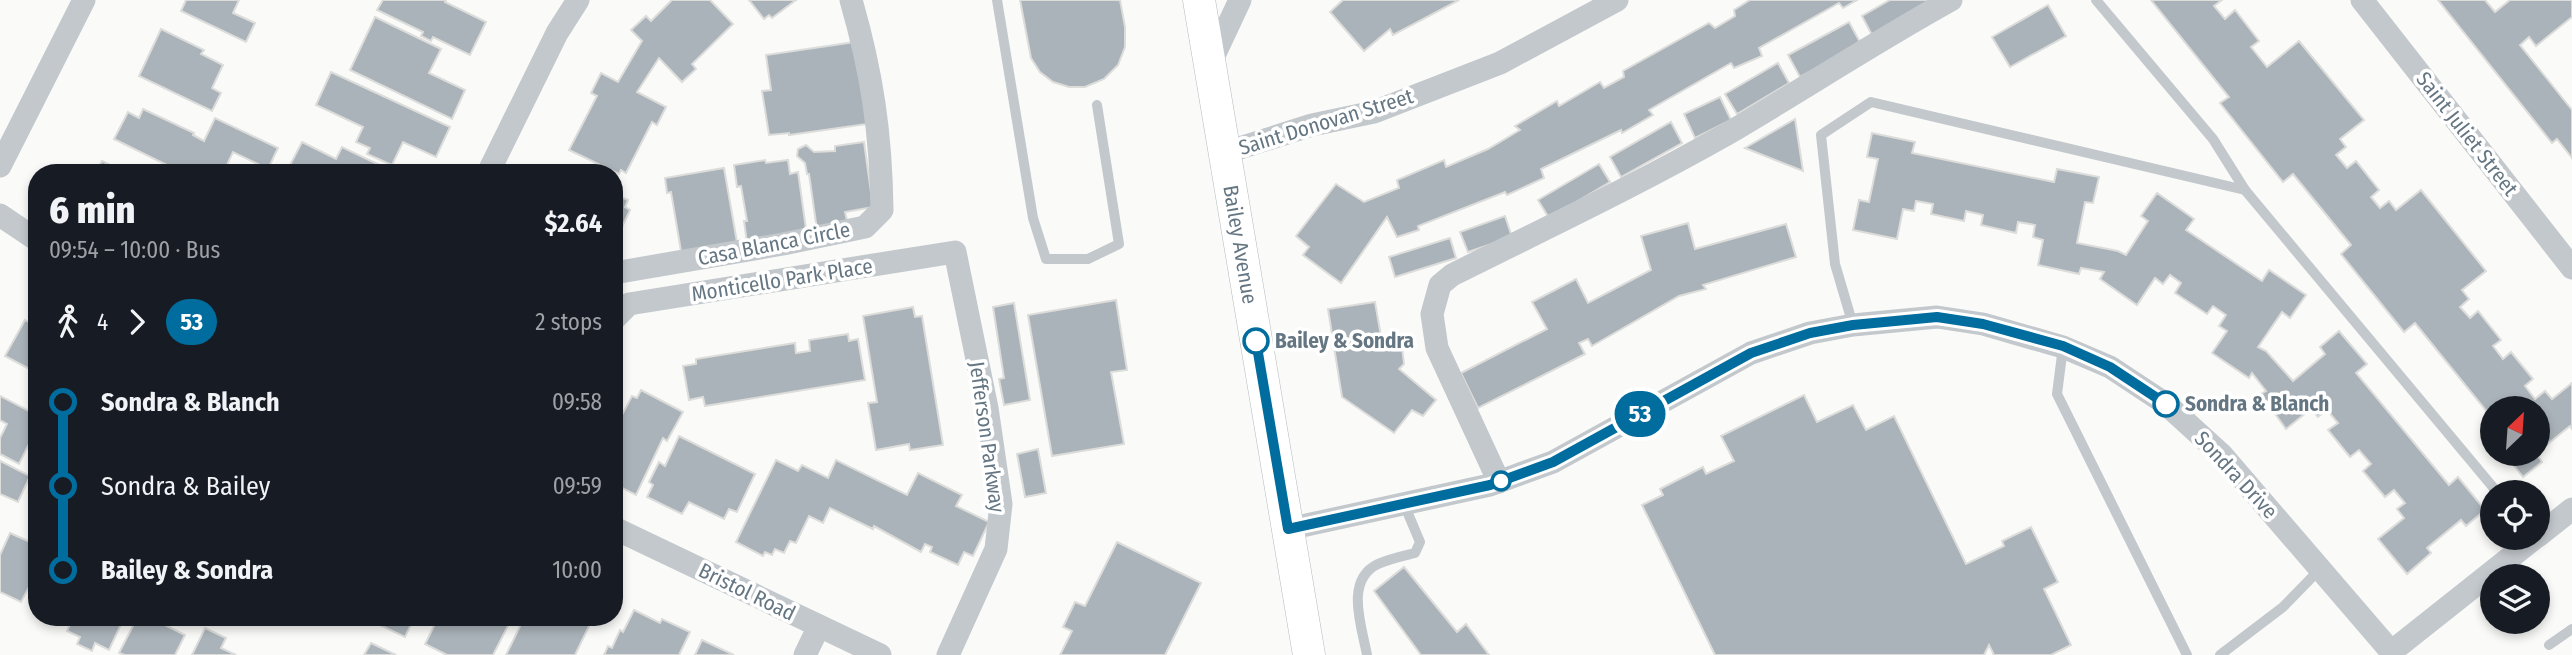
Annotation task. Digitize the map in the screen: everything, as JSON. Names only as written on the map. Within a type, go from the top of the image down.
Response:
[{"type":"street","points":[[0,166],[84,0]]},
{"type":"street","points":[[492,164],[557,33],[578,0]]},
{"type":"street","name":"Casa Blanca Circle","points":[[623,271],[865,227],[882,210],[878,119],[867,57],[851,0]]},
{"type":"street","name":"Bailey Avenue","points":[[1199,0],[1309,655]]},
{"type":"street","points":[[1209,65],[1240,0]]},
{"type":"street","name":"Saint Donovan Street","points":[[1224,153],[1312,125],[1374,112],[1475,73],[1500,63],[1617,0]]},
{"type":"street","points":[[1499,482],[1437,348],[1432,314],[1440,285],[1452,275],[1593,205],[1727,133],[1878,40],[1951,0]]},
{"type":"street","name":"Saint Juliet Street","points":[[2362,0],[2572,268]]},
{"type":"street","points":[[0,215],[28,234]]},
{"type":"street","name":"Monticello Park Place","points":[[623,310],[629,304],[955,252]]},
{"type":"street","name":"Jefferson Parkway","points":[[948,655],[996,549],[1001,504],[988,408],[955,252]]},
{"type":"street","name":"Sondra Drive","points":[[1288,529],[1499,482],[1553,462],[1751,353],[1810,333],[1853,325],[1937,317],[1983,324],[2063,346],[2110,367],[2166,404],[2222,454],[2392,653]]},
{"type":"street","points":[[2550,526],[2572,509]]},
{"type":"street","name":"Bristol Road","points":[[623,532],[880,655]]},
{"type":"street","points":[[2392,653],[2520,550]]},
{"type":"street","points":[[805,655],[819,626]]},
{"type":"lane","points":[[996,0],[1032,218],[1046,259],[1088,259],[1119,243],[1097,105]]},
{"type":"lane","points":[[2096,0],[2213,139],[2245,190],[2487,480]]},
{"type":"lane","points":[[1853,325],[1835,264],[1821,135],[1871,102],[2245,190]]},
{"type":"lane","points":[[2063,346],[2057,394],[2187,655]]},
{"type":"lane","points":[[1367,655],[1358,611],[1358,589],[1366,572],[1378,564],[1415,553],[1420,542],[1404,504]]},
{"type":"lane","points":[[2220,655],[2283,607],[2320,569]]},
{"type":"lane","points":[[2549,645],[2572,629]]},
{"type":"building","points":[[186,0],[239,0],[233,13],[255,23],[246,42],[181,11]]},
{"type":"building","points":[[383,0],[446,0],[445,2],[486,22],[470,55],[433,37],[431,41],[421,36],[423,32],[377,10]]},
{"type":"building","points":[[672,0],[710,0],[733,24],[692,64],[696,69],[682,82],[659,58],[637,92],[666,107],[657,125],[652,122],[626,173],[623,171],[623,164],[598,164],[569,150],[597,96],[591,93],[601,73],[618,82],[642,41],[631,30],[646,16],[651,21]]},
{"type":"building","points":[[749,0],[796,0],[772,18],[769,15],[764,19]]},
{"type":"building","points":[[1020,0],[1120,0],[1125,27],[1125,47],[1118,65],[1104,79],[1085,87],[1069,87],[1053,82],[1040,72],[1031,58]]},
{"type":"building","points":[[1343,0],[1459,0],[1393,35],[1390,29],[1364,51],[1330,12]]},
{"type":"building","points":[[1750,0],[1857,0],[1843,8],[1839,3],[1759,48],[1762,56],[1734,68],[1731,63],[1649,110],[1653,115],[1622,133],[1621,130],[1541,169],[1544,178],[1507,195],[1505,192],[1418,226],[1419,230],[1397,237],[1387,217],[1341,283],[1303,255],[1309,247],[1296,236],[1336,184],[1364,202],[1399,188],[1397,180],[1444,160],[1446,167],[1488,149],[1520,130],[1515,126],[1557,101],[1559,106],[1600,82],[1604,88],[1624,77],[1623,71],[1709,23],[1715,28],[1735,16],[1734,10]]},
{"type":"building","points":[[1890,0],[1934,0],[1873,37],[1862,16]]},
{"type":"building","points":[[2151,0],[2222,0],[2214,6],[2225,19],[2235,10],[2259,41],[2251,47],[2267,67],[2299,41],[2364,120],[2340,139],[2346,147],[2336,155],[2347,168],[2356,161],[2379,190],[2371,197],[2380,208],[2389,201],[2396,210],[2421,190],[2486,271],[2462,290],[2469,299],[2460,307],[2470,318],[2478,311],[2501,340],[2493,346],[2503,359],[2511,352],[2533,379],[2525,386],[2533,396],[2480,396],[2480,403],[2415,323],[2404,332],[2341,254],[2351,245],[2293,174],[2283,182],[2220,103],[2229,97]]},
{"type":"building","points":[[2438,0],[2485,0],[2495,12],[2510,0],[2572,0],[2572,17],[2536,46],[2529,37],[2520,45],[2572,110],[2572,158],[2557,139],[2552,143]]},
{"type":"building","points":[[2048,5],[2066,36],[2010,67],[1992,37]]},
{"type":"building","points":[[375,17],[441,49],[429,73],[465,90],[452,119],[350,70]]},
{"type":"building","points":[[1849,22],[1861,44],[1800,77],[1788,55]]},
{"type":"building","points":[[161,29],[204,50],[201,54],[223,65],[212,88],[221,93],[212,111],[139,76]]},
{"type":"building","points":[[855,42],[867,124],[789,135],[769,135],[762,91],[771,90],[766,55]]},
{"type":"building","points":[[1778,63],[1789,83],[1737,114],[1725,94]]},
{"type":"building","points":[[331,72],[450,127],[436,157],[403,142],[392,164],[390,164],[367,154],[370,148],[356,142],[363,127],[316,105]]},
{"type":"building","points":[[1720,97],[1731,120],[1695,138],[1684,114]]},
{"type":"building","points":[[143,109],[194,133],[193,135],[204,141],[215,118],[278,148],[270,164],[258,164],[233,152],[227,164],[165,164],[114,139],[128,112],[139,118]]},
{"type":"building","points":[[1795,119],[1803,171],[1745,148]]},
{"type":"building","points":[[1671,122],[1682,143],[1621,177],[1610,157]]},
{"type":"building","points":[[1872,133],[1915,142],[1912,153],[2054,182],[2057,169],[2099,177],[2093,203],[2085,202],[2077,243],[2126,255],[2148,221],[2141,216],[2157,193],[2194,219],[2186,230],[2262,281],[2269,270],[2306,295],[2290,318],[2282,312],[2258,347],[2266,351],[2293,381],[2325,354],[2320,347],[2339,331],[2367,364],[2356,373],[2449,485],[2458,477],[2480,504],[2480,514],[2466,526],[2461,520],[2427,548],[2431,553],[2407,574],[2378,539],[2404,518],[2397,509],[2405,503],[2394,490],[2385,497],[2363,471],[2371,464],[2359,450],[2350,457],[2328,430],[2338,423],[2327,410],[2318,417],[2311,409],[2286,429],[2261,394],[2266,391],[2252,373],[2249,378],[2212,353],[2227,331],[2219,326],[2226,315],[2213,306],[2207,314],[2175,293],[2181,283],[2170,275],[2163,284],[2155,278],[2137,305],[2100,279],[2104,272],[2081,268],[2079,274],[2038,265],[2043,240],[2033,237],[2035,225],[2018,222],[2016,233],[1981,225],[1983,215],[1966,211],[1964,221],[1931,214],[1933,204],[1916,201],[1914,211],[1903,209],[1897,239],[1853,230],[1859,200],[1869,202],[1878,159],[1867,157]]},
{"type":"building","points":[[302,142],[336,159],[342,147],[377,164],[291,164]]},
{"type":"building","points":[[864,142],[873,207],[845,212],[848,225],[817,230],[809,174],[805,163],[797,156],[798,149],[806,145],[814,152],[835,151],[835,146]]},
{"type":"building","points":[[765,160],[766,163],[788,160],[790,174],[798,172],[806,229],[747,243],[744,221],[747,221],[734,165]]},
{"type":"building","points":[[1599,164],[1610,182],[1549,218],[1538,200]]},
{"type":"building","points":[[724,168],[738,248],[682,257],[671,192],[667,193],[665,178]]},
{"type":"building","points":[[623,198],[628,200],[625,207],[630,210],[623,225]]},
{"type":"building","points":[[1505,216],[1512,237],[1468,252],[1460,232]]},
{"type":"building","points":[[1688,223],[1695,249],[1786,224],[1796,257],[1703,285],[1706,289],[1679,296],[1592,346],[1588,339],[1579,343],[1585,354],[1478,408],[1461,373],[1547,329],[1532,302],[1576,279],[1588,303],[1651,270],[1641,236]]},
{"type":"building","points":[[1450,238],[1456,258],[1395,277],[1389,257]]},
{"type":"building","points":[[1116,300],[1127,370],[1111,372],[1124,444],[1052,456],[1028,315]]},
{"type":"building","points":[[1375,302],[1383,348],[1402,347],[1404,364],[1399,369],[1436,400],[1423,416],[1412,410],[1394,433],[1342,397],[1328,309]]},
{"type":"building","points":[[1014,303],[1030,400],[1004,405],[999,379],[1004,378],[993,307]]},
{"type":"building","points":[[913,307],[915,317],[922,316],[943,445],[910,450],[909,444],[876,450],[868,403],[877,402],[863,316]]},
{"type":"building","points":[[25,320],[28,322],[28,368],[5,356]]},
{"type":"building","points":[[848,334],[849,341],[858,339],[865,380],[705,406],[703,397],[689,400],[683,366],[696,364],[696,359],[795,343],[796,353],[810,351],[809,340]]},
{"type":"building","points":[[2572,383],[2572,429],[2570,426],[2550,442],[2550,397],[2552,399]]},
{"type":"building","points":[[641,390],[683,412],[667,441],[663,438],[636,495],[623,488],[623,413],[632,396],[637,398]]},
{"type":"building","points":[[1804,395],[1817,422],[1853,405],[1866,430],[1894,416],[1966,564],[2004,546],[2002,541],[2031,527],[2058,582],[2044,589],[2071,645],[2051,655],[1994,655],[1989,645],[1984,655],[1715,655],[1642,505],[1663,495],[1660,489],[1703,467],[1706,474],[1734,461],[1721,436]]},
{"type":"building","points":[[0,396],[28,410],[28,446],[19,464],[0,454],[0,438],[7,424],[0,420]]},
{"type":"building","points":[[679,436],[755,474],[737,512],[729,509],[724,519],[689,502],[682,514],[647,497],[653,485],[649,482],[659,462],[665,466]]},
{"type":"building","points":[[1038,449],[1046,493],[1025,497],[1017,454]]},
{"type":"building","points":[[776,460],[798,471],[802,465],[828,478],[836,460],[907,495],[918,473],[962,495],[956,506],[989,522],[973,556],[964,552],[958,565],[930,552],[932,547],[925,544],[921,552],[874,526],[873,529],[830,508],[823,523],[809,516],[796,543],[790,541],[784,553],[775,549],[772,555],[765,552],[763,556],[736,542]]},
{"type":"building","points":[[0,461],[28,475],[18,502],[0,494]]},
{"type":"building","points":[[2514,466],[2537,466],[2523,477]]},
{"type":"building","points":[[10,533],[28,541],[28,589],[21,602],[0,592],[0,555]]},
{"type":"building","points":[[1117,542],[1201,583],[1165,655],[1060,655],[1072,631],[1063,627],[1075,602],[1085,606]]},
{"type":"building","points":[[1404,567],[1457,632],[1466,624],[1489,655],[1421,655],[1374,591]]},
{"type":"building","points":[[634,610],[660,623],[662,619],[690,632],[679,655],[604,655],[608,646],[612,648],[620,630],[623,632]]},
{"type":"building","points":[[69,626],[120,626],[109,650],[95,643],[92,651],[77,644],[80,637],[67,631]]},
{"type":"building","points":[[133,626],[167,626],[185,635],[175,655],[119,653]]},
{"type":"building","points":[[382,626],[410,626],[405,637]]},
{"type":"building","points":[[434,626],[508,626],[493,655],[447,655],[425,644]]},
{"type":"building","points":[[520,626],[589,626],[575,655],[506,655]]},
{"type":"building","points":[[205,628],[226,638],[221,648],[236,655],[192,655]]},
{"type":"building","points":[[702,640],[734,655],[695,655]]},
{"type":"building","points":[[371,643],[396,655],[364,655]]},
{"type":"bus line","name":"53","points":[[1256,341],[1288,529],[1490,485],[1553,462],[1751,353],[1810,333],[1853,325],[1937,317],[1983,324],[2063,346],[2110,367],[2166,404]]},
{"type":"place","name":"Bailey & Sondra","points":[[1256,341]]},
{"type":"place","name":"Sondra & Blanch","points":[[2166,404]]}]
